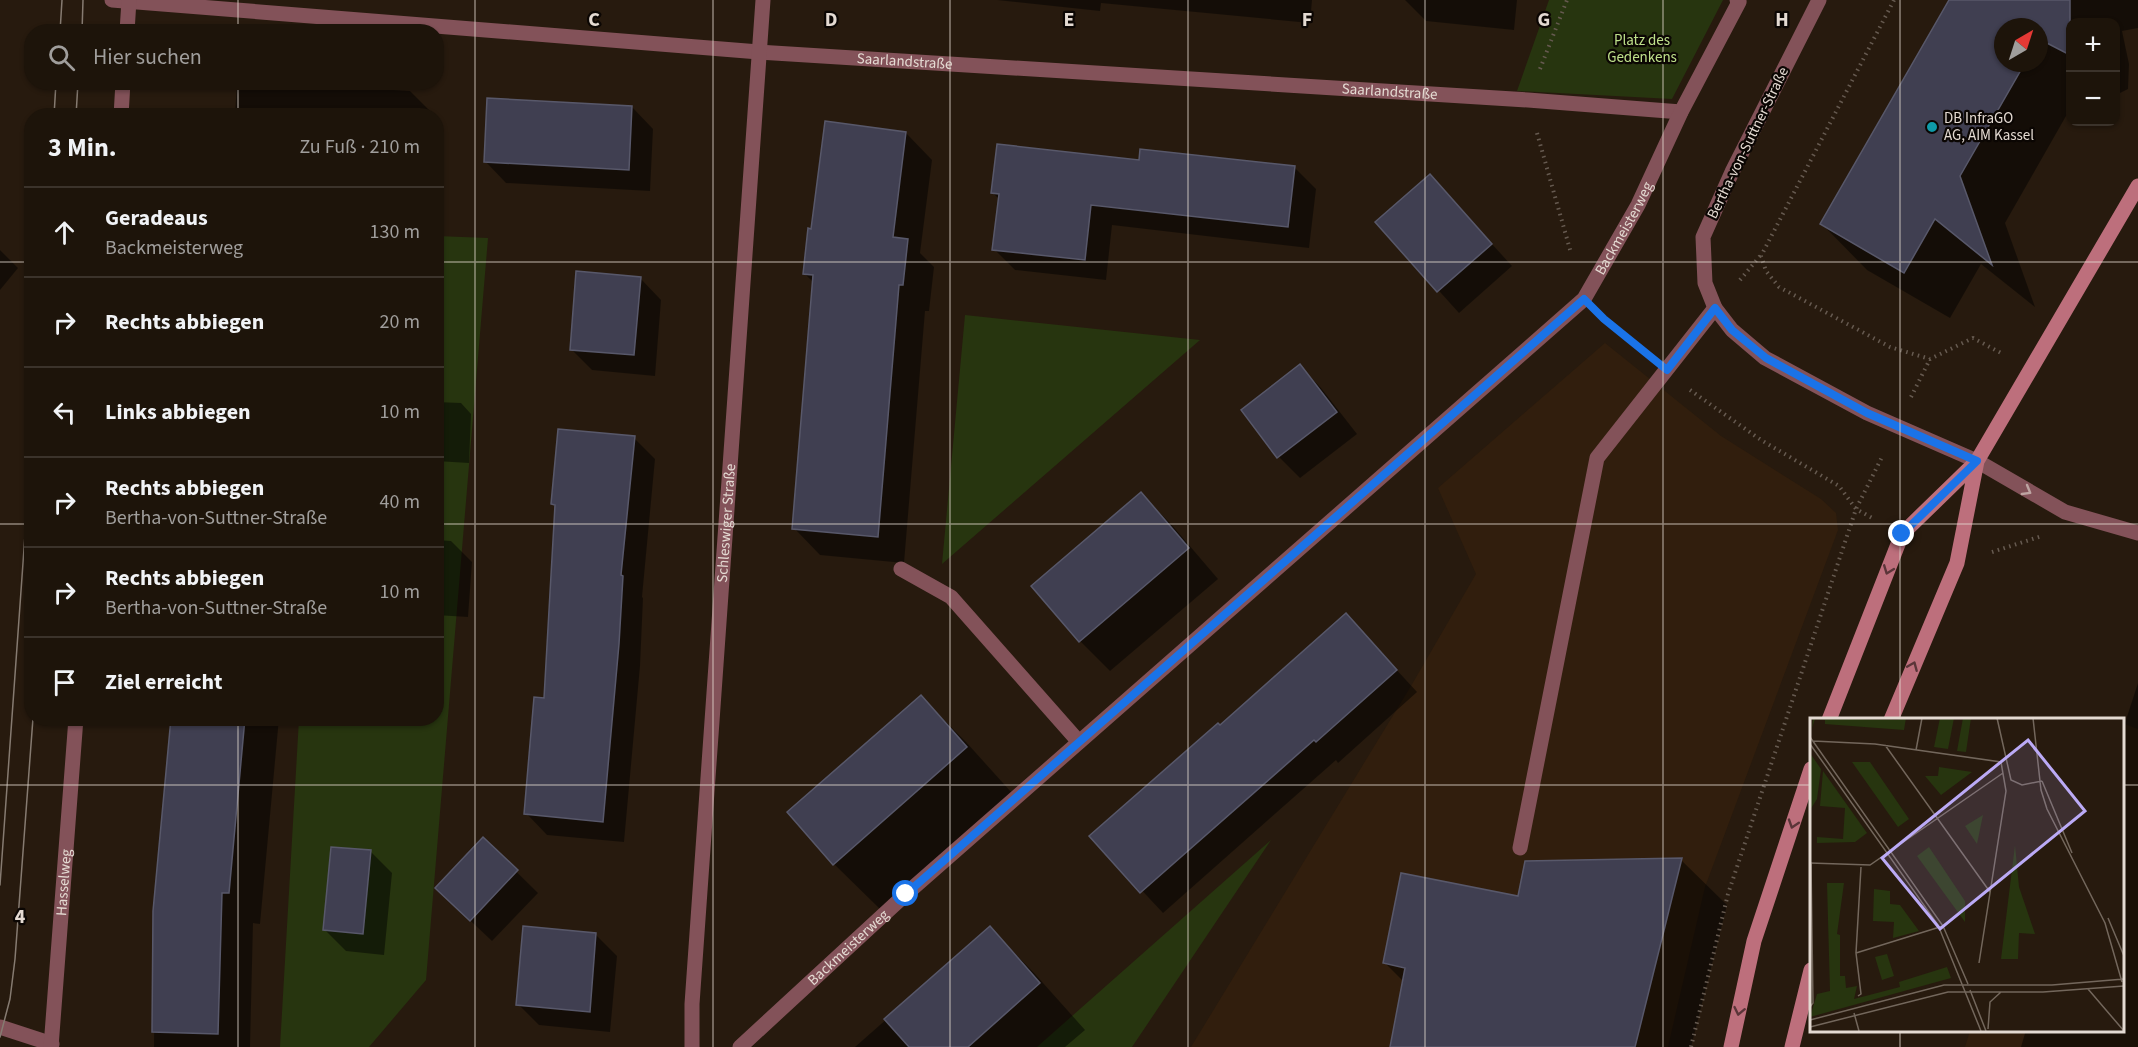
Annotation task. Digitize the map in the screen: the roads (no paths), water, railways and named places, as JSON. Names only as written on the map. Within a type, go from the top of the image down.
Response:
[{"type":"main road","points":[[1830,718],[1902,534],[1977,461],[2138,186]]},
{"type":"main road","points":[[1892,718],[1957,564],[1977,461]]},
{"type":"main road","points":[[1731,1047],[1754,941],[1810,772]]},
{"type":"main road","points":[[1792,1047],[1810,974]]},
{"type":"street","name":"Saarlandstraße","points":[[112,0],[413,24]]},
{"type":"street","name":"Schleswiger Straße","points":[[692,1047],[693,992],[764,0]]},
{"type":"street","name":"Backmeisterweg","points":[[740,1047],[906,894],[1584,299],[1638,205],[1681,112],[1739,2],[1737,0]]},
{"type":"street","name":"Bertha-von-Suttner-Straße","points":[[1819,0],[1732,172],[1703,237],[1705,282],[1715,308],[1732,330],[1766,358],[1867,413],[1977,461],[2065,512],[2138,533]]},
{"type":"street","points":[[128,24],[129,1]]},
{"type":"street","name":"Saarlandstraße","points":[[444,26],[759,52],[1528,100],[1681,112]]},
{"type":"street","points":[[121,108],[123,90]]},
{"type":"street","points":[[1520,848],[1597,458],[1715,308]]},
{"type":"street","points":[[901,570],[951,597],[1079,742]]},
{"type":"street","name":"Hasselweg","points":[[52,1045],[75,726]]},
{"type":"street","points":[[0,1027],[52,1045]]},
{"type":"tram line","points":[[60,24],[62,0]]},
{"type":"tram line","points":[[82,24],[83,0]]},
{"type":"tram line","points":[[54,108],[56,90]]},
{"type":"tram line","points":[[76,108],[78,90]]},
{"type":"tram line","points":[[0,885],[24,549]]},
{"type":"tram line","points":[[0,1037],[10,999],[15,959],[32,726]]},
{"type":"place","name":"DB InfraGO AG, AIM Kassel","points":[[1932,127]]},
{"type":"park label","name":"Platz des Gedenkens","points":[[1642,48]]}]
